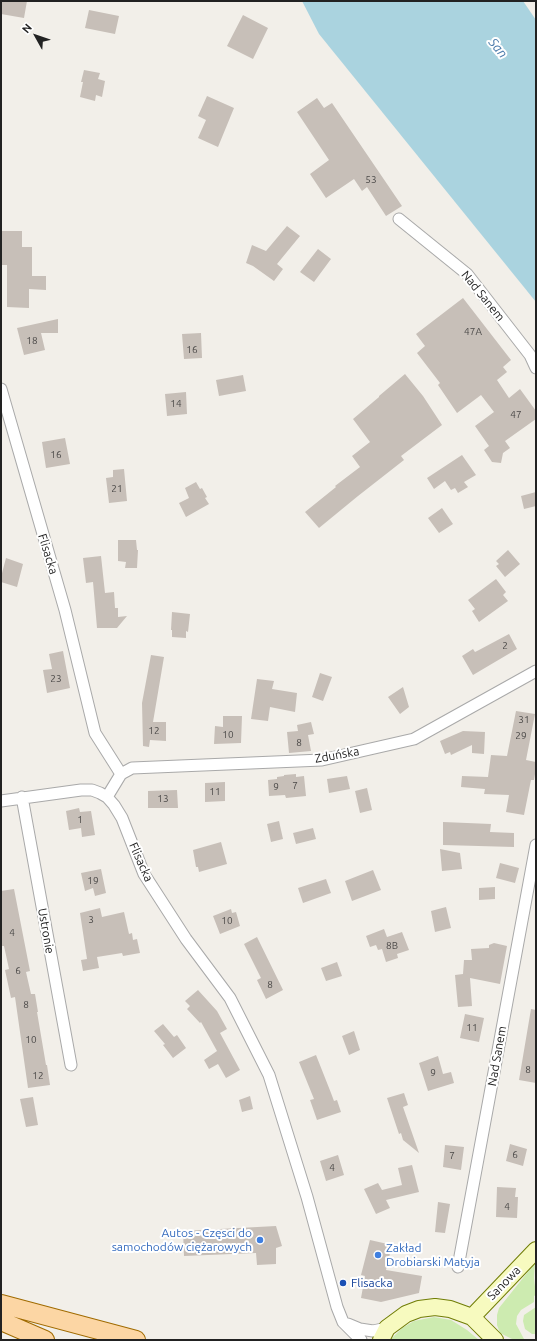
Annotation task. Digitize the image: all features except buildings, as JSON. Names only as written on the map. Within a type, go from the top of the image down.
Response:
[{"type":"main road","name":"Sanowa","points":[[472,1317],[536,1250]]},
{"type":"main road","points":[[1,1304],[136,1340]]},
{"type":"main road","points":[[384,1334],[406,1314],[419,1309],[435,1307],[450,1309],[472,1317],[495,1340]]},
{"type":"main road","points":[[1,1321],[45,1340]]},
{"type":"street","name":"Nad Sanem","points":[[398,219],[467,274],[530,355],[536,368]]},
{"type":"street","name":"Flisacka","points":[[1,389],[65,610],[95,734],[121,774]]},
{"type":"street","name":"Zduńska","points":[[121,774],[132,768],[322,760],[414,739],[536,671]]},
{"type":"street","points":[[1,801],[81,790],[92,790],[107,797],[121,774]]},
{"type":"street","name":"Ustronie","points":[[22,797],[71,1065]]},
{"type":"street","name":"Flisacka","points":[[107,797],[122,818],[144,874],[186,939],[230,998],[269,1075],[307,1197],[338,1307],[344,1322],[361,1340]]},
{"type":"street","name":"Nad Sanem","points":[[458,1267],[536,845]]},
{"type":"street","points":[[344,1322],[360,1330],[384,1334]]},
{"type":"green space","points":[[535,1263],[534,1278],[536,1295],[534,1296],[534,1302],[521,1310],[517,1316],[516,1324],[524,1339],[514,1340],[500,1333],[497,1325],[497,1315],[499,1308]]},
{"type":"green space","points":[[536,1307],[536,1334],[532,1334],[525,1329],[523,1321],[524,1315]]},
{"type":"green space","points":[[434,1317],[451,1320],[479,1340],[390,1340],[402,1328],[414,1321]]},
{"type":"water","name":"San","points":[[302,1],[523,1],[536,20],[536,302],[319,34]]},
{"type":"place","name":"Autos - Częsci do samochodów ciężarowych","points":[[260,1240]]},
{"type":"place","name":"Zakład Drobiarski Matyja","points":[[378,1255]]},
{"type":"place","name":"Flisacka","points":[[343,1283]]}]
